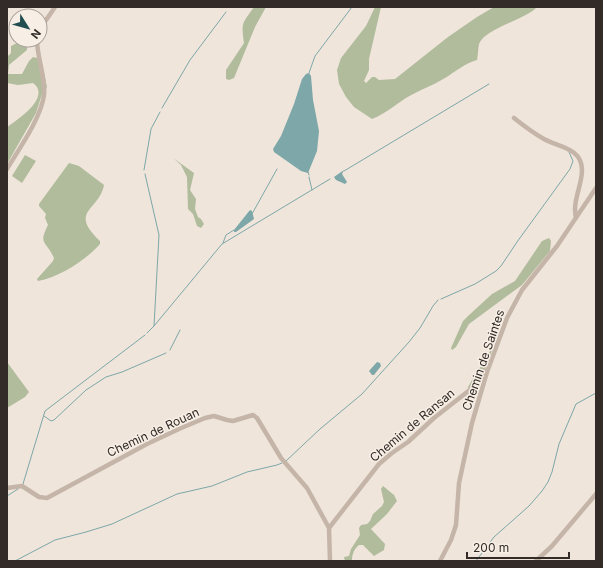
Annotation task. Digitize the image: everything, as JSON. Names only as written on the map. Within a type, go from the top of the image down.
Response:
[{"type":"street","points":[[48,17],[55,7]]},
{"type":"street","points":[[7,169],[27,135],[42,104],[44,94],[38,48]]},
{"type":"street","points":[[514,118],[546,141],[565,147],[572,151],[581,162],[582,168],[574,210],[576,218]]},
{"type":"street","name":"Chemin de Saintes","points":[[440,561],[454,532],[459,483],[467,441],[487,372],[507,318],[529,281],[557,246],[596,188]]},
{"type":"street","name":"Chemin de Ransan","points":[[329,528],[379,464],[413,438],[434,418],[471,389],[481,374],[487,372]]},
{"type":"street","name":"Chemin de Rouan","points":[[7,488],[22,486],[39,497],[47,498],[147,444],[192,423],[214,416],[227,420],[238,420],[253,415],[257,418],[281,458],[307,488],[329,528]]},
{"type":"street","points":[[536,561],[552,546],[596,494]]},
{"type":"street","points":[[329,528],[330,561]]},
{"type":"green space","points":[[254,7],[266,7],[255,27],[234,78],[229,80],[226,79],[226,70],[244,43],[243,24]]},
{"type":"green space","points":[[375,7],[381,7],[369,59],[369,70],[364,81],[366,83],[372,77],[379,80],[395,79],[448,37],[494,7],[537,7],[524,16],[489,33],[483,38],[479,44],[477,60],[468,63],[440,81],[411,95],[386,112],[372,119],[354,107],[346,97],[339,84],[337,70],[341,58],[366,26]]},
{"type":"green space","points":[[11,48],[27,48],[27,50],[9,65],[8,74],[22,74],[33,57],[41,59],[47,87],[42,94],[36,113],[7,164],[7,127],[31,108],[38,95],[38,89],[33,83],[18,85],[7,83],[7,57],[11,53]]},
{"type":"green space","points":[[25,155],[36,161],[22,183],[12,176]]},
{"type":"green space","points":[[173,158],[194,173],[190,190],[196,199],[195,209],[198,217],[204,224],[201,228],[197,226],[193,214],[188,209],[187,177],[181,165]]},
{"type":"green space","points":[[69,163],[79,166],[104,185],[101,194],[86,217],[86,223],[100,241],[100,244],[88,256],[64,272],[38,281],[37,279],[54,258],[43,239],[48,225],[45,218],[46,214],[39,204]]},
{"type":"green space","points":[[549,238],[551,241],[550,251],[522,285],[469,324],[456,347],[452,350],[451,348],[463,321],[492,294],[515,281],[542,241]]},
{"type":"green space","points":[[492,350],[477,394],[471,394],[468,387]]},
{"type":"green space","points":[[7,362],[29,392],[25,397],[7,408]]},
{"type":"green space","points":[[383,486],[394,495],[397,501],[387,514],[371,529],[385,544],[384,550],[374,556],[363,545],[359,545],[352,556],[352,561],[345,561],[344,557],[349,556],[351,549],[360,535],[359,528],[361,525],[367,524],[373,514],[382,506],[384,502],[381,489]]},
{"type":"water","points":[[309,73],[311,76],[313,100],[319,131],[317,151],[308,173],[301,171],[274,152],[273,149],[281,136],[302,79]]},
{"type":"water","points":[[344,170],[342,174],[347,182],[345,184],[336,180],[334,177]]},
{"type":"water","points":[[250,210],[252,211],[254,219],[234,232],[234,230]]},
{"type":"water","points":[[377,362],[380,363],[381,366],[374,375],[372,375],[369,371]]},
{"type":"waterway","points":[[309,73],[315,56],[352,7]]},
{"type":"waterway","points":[[162,108],[190,60],[226,12]]},
{"type":"waterway","points":[[344,171],[489,84]]},
{"type":"waterway","points":[[144,170],[151,129],[160,112]]},
{"type":"waterway","points":[[441,299],[475,284],[496,271],[501,266],[570,169],[573,161],[569,152]]},
{"type":"waterway","points":[[252,214],[277,169]]},
{"type":"waterway","points":[[145,174],[159,235],[154,326],[147,333]]},
{"type":"waterway","points":[[309,177],[312,190]]},
{"type":"waterway","points":[[154,326],[222,244],[330,179]]},
{"type":"waterway","points":[[223,243],[226,235],[234,230]]},
{"type":"waterway","points":[[286,461],[320,429],[362,394],[409,342],[438,300]]},
{"type":"waterway","points":[[170,350],[180,330]]},
{"type":"waterway","points":[[23,484],[45,411],[145,335]]},
{"type":"waterway","points":[[44,416],[51,421],[54,420],[86,390],[106,377],[122,372],[166,353]]},
{"type":"waterway","points":[[476,561],[494,537],[529,506],[542,491],[552,472],[559,444],[576,404],[596,393]]},
{"type":"waterway","points":[[15,561],[55,540],[112,524],[177,494],[212,486],[247,472],[282,463]]},
{"type":"waterway","points":[[7,496],[18,489]]}]
